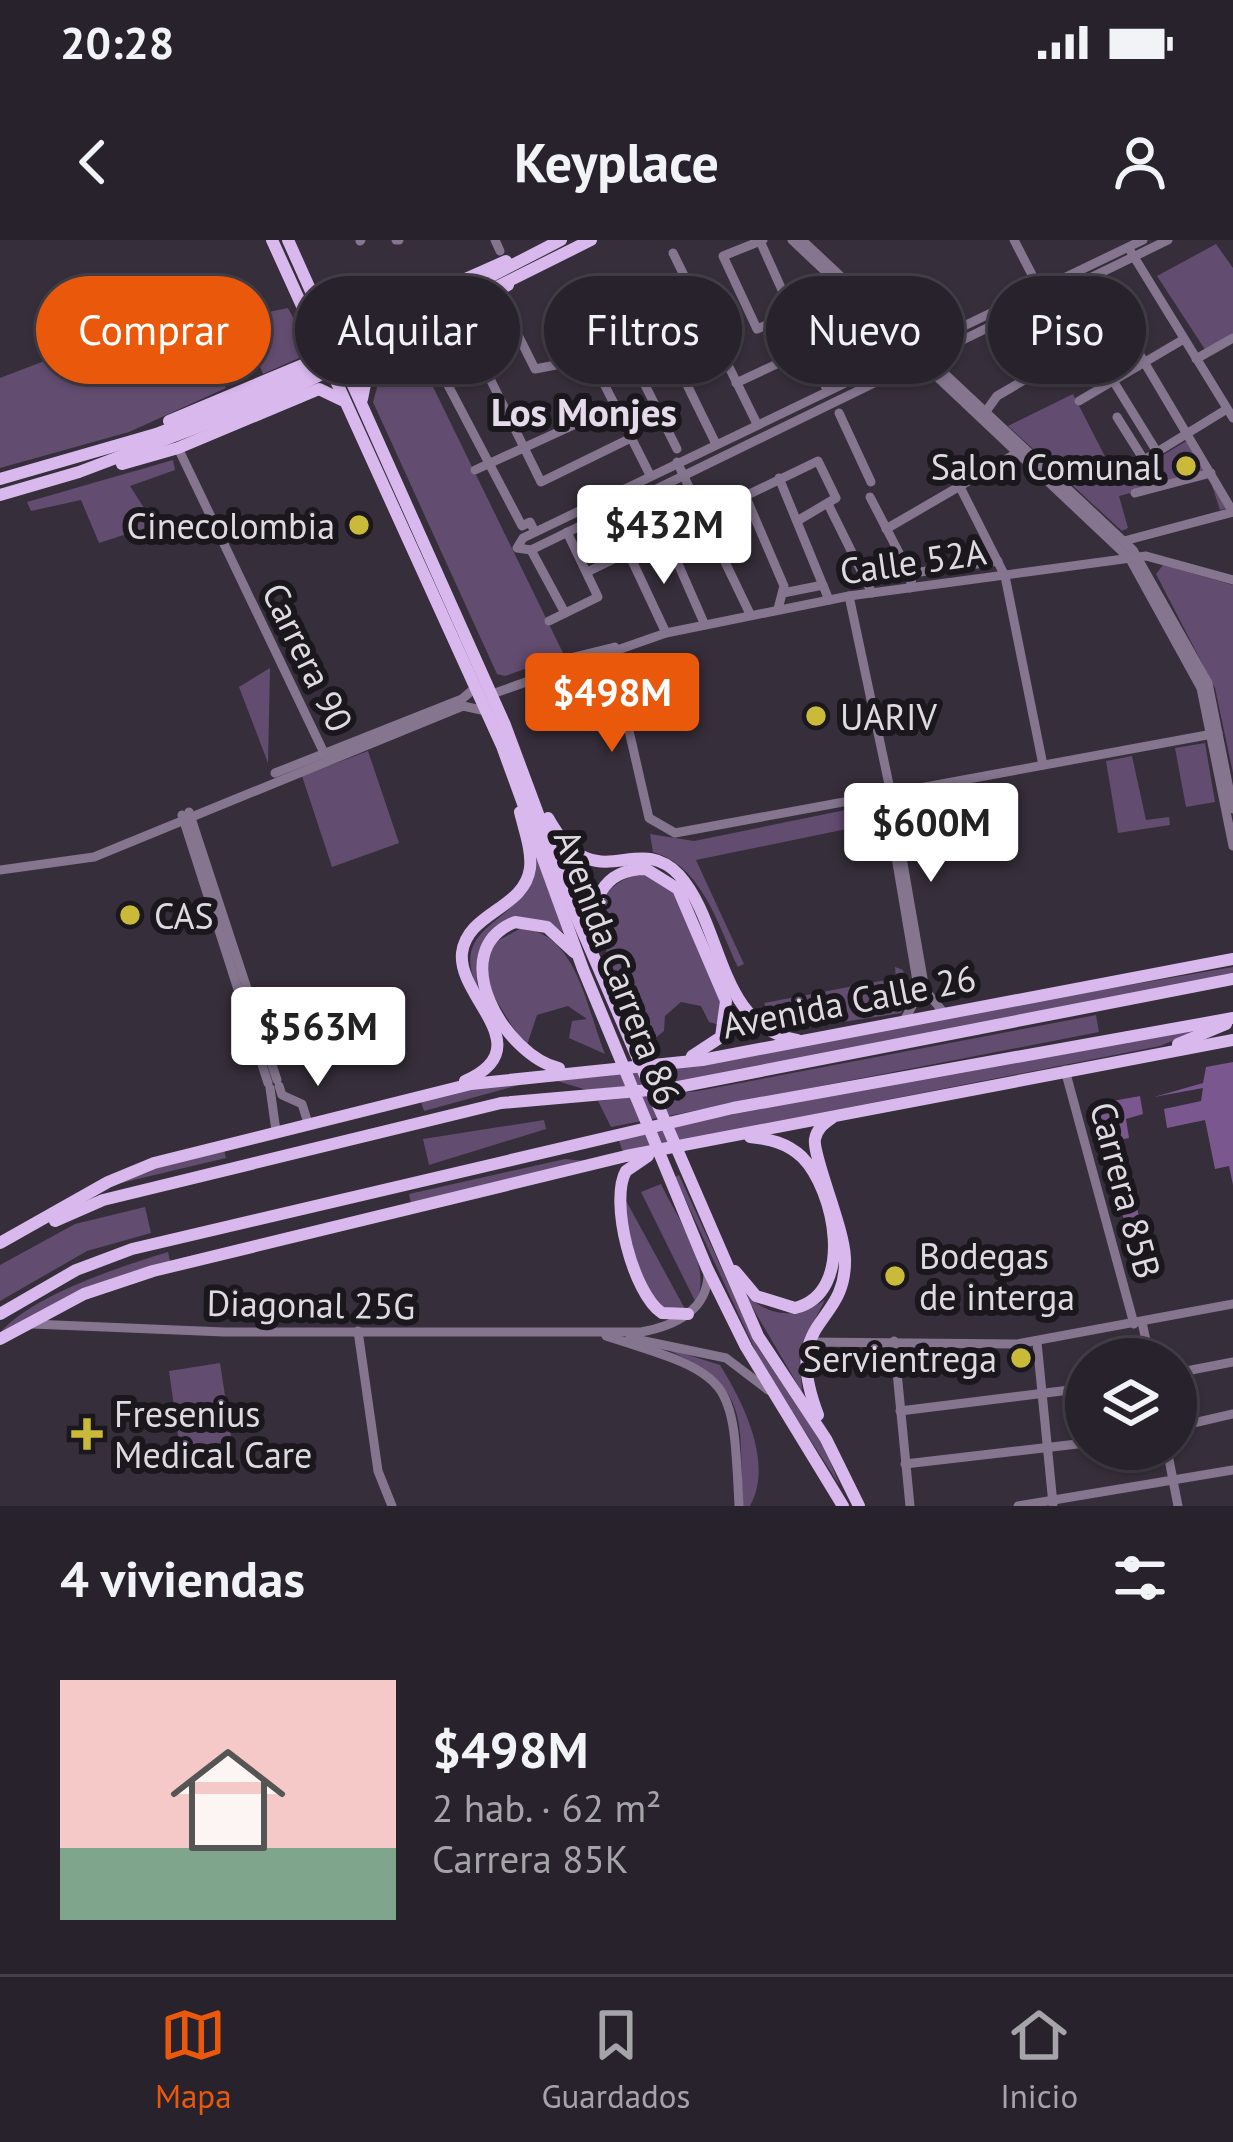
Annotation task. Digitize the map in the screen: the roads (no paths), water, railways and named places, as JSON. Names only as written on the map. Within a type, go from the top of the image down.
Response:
[{"type":"main road","name":"Avenida Carrera 86","points":[[272,240],[295,291]]},
{"type":"main road","name":"Avenida Carrera 86","points":[[288,240],[305,276]]},
{"type":"main road","points":[[475,276],[559,240]]},
{"type":"main road","points":[[500,276],[559,240]]},
{"type":"main road","points":[[505,276],[587,242]]},
{"type":"main road","points":[[361,403],[367,374],[381,355],[587,242]]},
{"type":"main road","points":[[123,444],[295,368]]},
{"type":"main road","points":[[79,472],[306,384]]},
{"type":"main road","name":"Avenida Carrera 86","points":[[336,384],[511,770],[581,965],[707,1268],[773,1395],[843,1506]]},
{"type":"main road","name":"Avenida Carrera 86","points":[[353,384],[492,694],[595,956],[764,1347],[826,1439],[859,1506]]},
{"type":"main road","points":[[0,495],[178,448],[319,389],[343,400]]},
{"type":"main road","points":[[0,479],[183,429]]},
{"type":"main road","points":[[447,1089],[485,1070],[496,1050],[494,1028],[461,958],[468,934],[518,893],[528,877],[530,856],[511,770]]},
{"type":"main road","points":[[532,788],[574,854],[603,863],[647,859],[676,872],[691,892],[744,1008],[770,1032],[804,1041]]},
{"type":"main road","points":[[595,956],[592,910],[608,881],[646,869],[678,889],[726,1001],[728,1019],[714,1045],[662,1066]]},
{"type":"main road","points":[[581,965],[548,927],[515,922],[498,930],[483,948],[480,975],[533,1059],[552,1067],[602,1072]]},
{"type":"main road","name":"Avenida Calle 26","points":[[0,1243],[131,1171],[447,1089],[532,1075],[662,1066],[1233,959]]},
{"type":"main road","name":"Avenida Calle 26","points":[[0,1253],[103,1200],[481,1107],[758,1073],[1233,979]]},
{"type":"main road","points":[[1131,1058],[1233,1020]]},
{"type":"main road","points":[[0,1314],[76,1270],[132,1250],[513,1156],[733,1108],[1233,1020]]},
{"type":"main road","points":[[0,1339],[84,1294],[153,1271],[668,1149],[1233,1040]]},
{"type":"main road","points":[[826,1439],[804,1378],[808,1342],[845,1269],[833,1196],[814,1148],[818,1130],[835,1116]]},
{"type":"main road","points":[[720,1249],[756,1296],[785,1307],[820,1297],[835,1269],[829,1224],[810,1167],[779,1142],[725,1138]]},
{"type":"main road","points":[[668,1149],[626,1172],[618,1207],[646,1298],[662,1313],[688,1314]]},
{"type":"street","points":[[792,240],[831,276]]},
{"type":"street","points":[[802,240],[838,276]]},
{"type":"street","points":[[1015,240],[1033,276]]},
{"type":"street","points":[[1131,253],[1143,240]]},
{"type":"street","points":[[1083,276],[1168,240]]},
{"type":"street","points":[[766,324],[757,328],[723,256],[761,241],[776,276]]},
{"type":"street","points":[[673,253],[684,276]]},
{"type":"street","points":[[1117,416],[1144,460],[1230,414],[1131,253]]},
{"type":"street","points":[[520,338],[536,369],[544,367]]},
{"type":"street","points":[[1196,358],[1233,338]]},
{"type":"street","points":[[1146,362],[1184,339]]},
{"type":"street","points":[[1124,542],[1233,512],[1146,366]]},
{"type":"street","points":[[448,384],[522,526],[530,522],[535,532]]},
{"type":"street","points":[[493,384],[541,482],[631,439]]},
{"type":"street","points":[[603,384],[650,476]]},
{"type":"street","points":[[644,384],[677,449]]},
{"type":"street","points":[[687,384],[716,443]]},
{"type":"street","points":[[737,384],[757,424]]},
{"type":"street","points":[[824,384],[827,390]]},
{"type":"street","points":[[840,384],[517,543],[522,552],[532,550],[871,384]]},
{"type":"street","points":[[948,384],[1124,542],[1134,558],[1203,673],[1233,846]]},
{"type":"street","points":[[988,420],[997,396],[1017,384]]},
{"type":"street","points":[[1079,401],[1108,384]]},
{"type":"street","points":[[1115,384],[1157,452]]},
{"type":"street","points":[[475,470],[614,407]]},
{"type":"street","points":[[839,413],[871,482]]},
{"type":"street","points":[[988,420],[1017,453],[1134,558],[1157,557],[1233,580]]},
{"type":"street","name":"Carrera 90","points":[[178,448],[325,755]]},
{"type":"street","points":[[886,529],[1017,453]]},
{"type":"street","points":[[587,572],[818,461],[837,496],[829,506],[797,521]]},
{"type":"street","points":[[677,462],[750,614]]},
{"type":"street","points":[[1135,494],[1210,473]]},
{"type":"street","points":[[779,478],[830,600]]},
{"type":"street","points":[[960,487],[1005,576],[1042,765]]},
{"type":"street","points":[[746,494],[783,593],[778,609]]},
{"type":"street","points":[[870,497],[910,574],[910,588]]},
{"type":"street","points":[[829,506],[872,593]]},
{"type":"street","points":[[549,621],[598,597],[568,532]]},
{"type":"street","points":[[665,534],[704,623]]},
{"type":"street","points":[[532,550],[565,613]]},
{"type":"street","points":[[628,552],[666,633]]},
{"type":"street","name":"Calle 52A","points":[[492,694],[704,623],[848,596],[1134,558]]},
{"type":"street","points":[[910,574],[998,561]]},
{"type":"street","points":[[783,593],[824,585]]},
{"type":"street","points":[[848,596],[925,990],[944,1013]]},
{"type":"street","points":[[570,658],[616,650],[650,818],[658,827],[694,833],[887,792],[1214,734]]},
{"type":"street","points":[[0,868],[80,858],[462,699],[475,688]]},
{"type":"street","points":[[325,755],[463,706],[486,711]]},
{"type":"street","points":[[1214,734],[1233,809]]},
{"type":"street","points":[[887,792],[919,993],[914,1011],[901,1022]]},
{"type":"street","points":[[186,816],[275,1091],[289,1123],[304,1124],[302,1104],[275,1091]]},
{"type":"street","name":"Carrera 85B","points":[[1066,1070],[1143,1338]]},
{"type":"street","points":[[275,1091],[276,1131]]},
{"type":"street","points":[[688,1314],[706,1291],[707,1268]]},
{"type":"street","points":[[808,1342],[1037,1342],[1233,1304]]},
{"type":"street","name":"Diagonal 25G","points":[[20,1326],[601,1334],[648,1331],[688,1314]]},
{"type":"street","points":[[823,1316],[829,1329],[847,1340]]},
{"type":"street","points":[[358,1331],[378,1471],[392,1506]]},
{"type":"street","points":[[601,1334],[684,1363],[726,1394],[734,1412],[740,1506]]},
{"type":"street","name":"Diagonal 25G","points":[[601,1334],[726,1358],[773,1395]]},
{"type":"street","points":[[894,1341],[910,1506]]},
{"type":"street","points":[[1037,1342],[1053,1504]]},
{"type":"street","points":[[1197,1368],[1233,1362]]},
{"type":"street","points":[[900,1411],[1065,1391]]},
{"type":"street","points":[[1197,1422],[1233,1414]]},
{"type":"street","points":[[905,1464],[1065,1447]]},
{"type":"street","points":[[1171,1470],[1178,1506]]},
{"type":"street","points":[[1018,1506],[1053,1504],[1233,1470]]},
{"type":"place","name":"Salon Comunal","points":[[1186,466]]},
{"type":"place","name":"Cinecolombia","points":[[359,525]]},
{"type":"place","name":"UARIV","points":[[816,716]]},
{"type":"place","name":"CAS","points":[[130,915]]},
{"type":"place","name":"Bodegas de interga","points":[[895,1276]]},
{"type":"place","name":"Servientrega","points":[[1021,1358]]},
{"type":"place","name":"Fresenius Medical Care","points":[[87,1434]]},
{"type":"district","name":"Los Monjes","points":[[584,411]]}]
